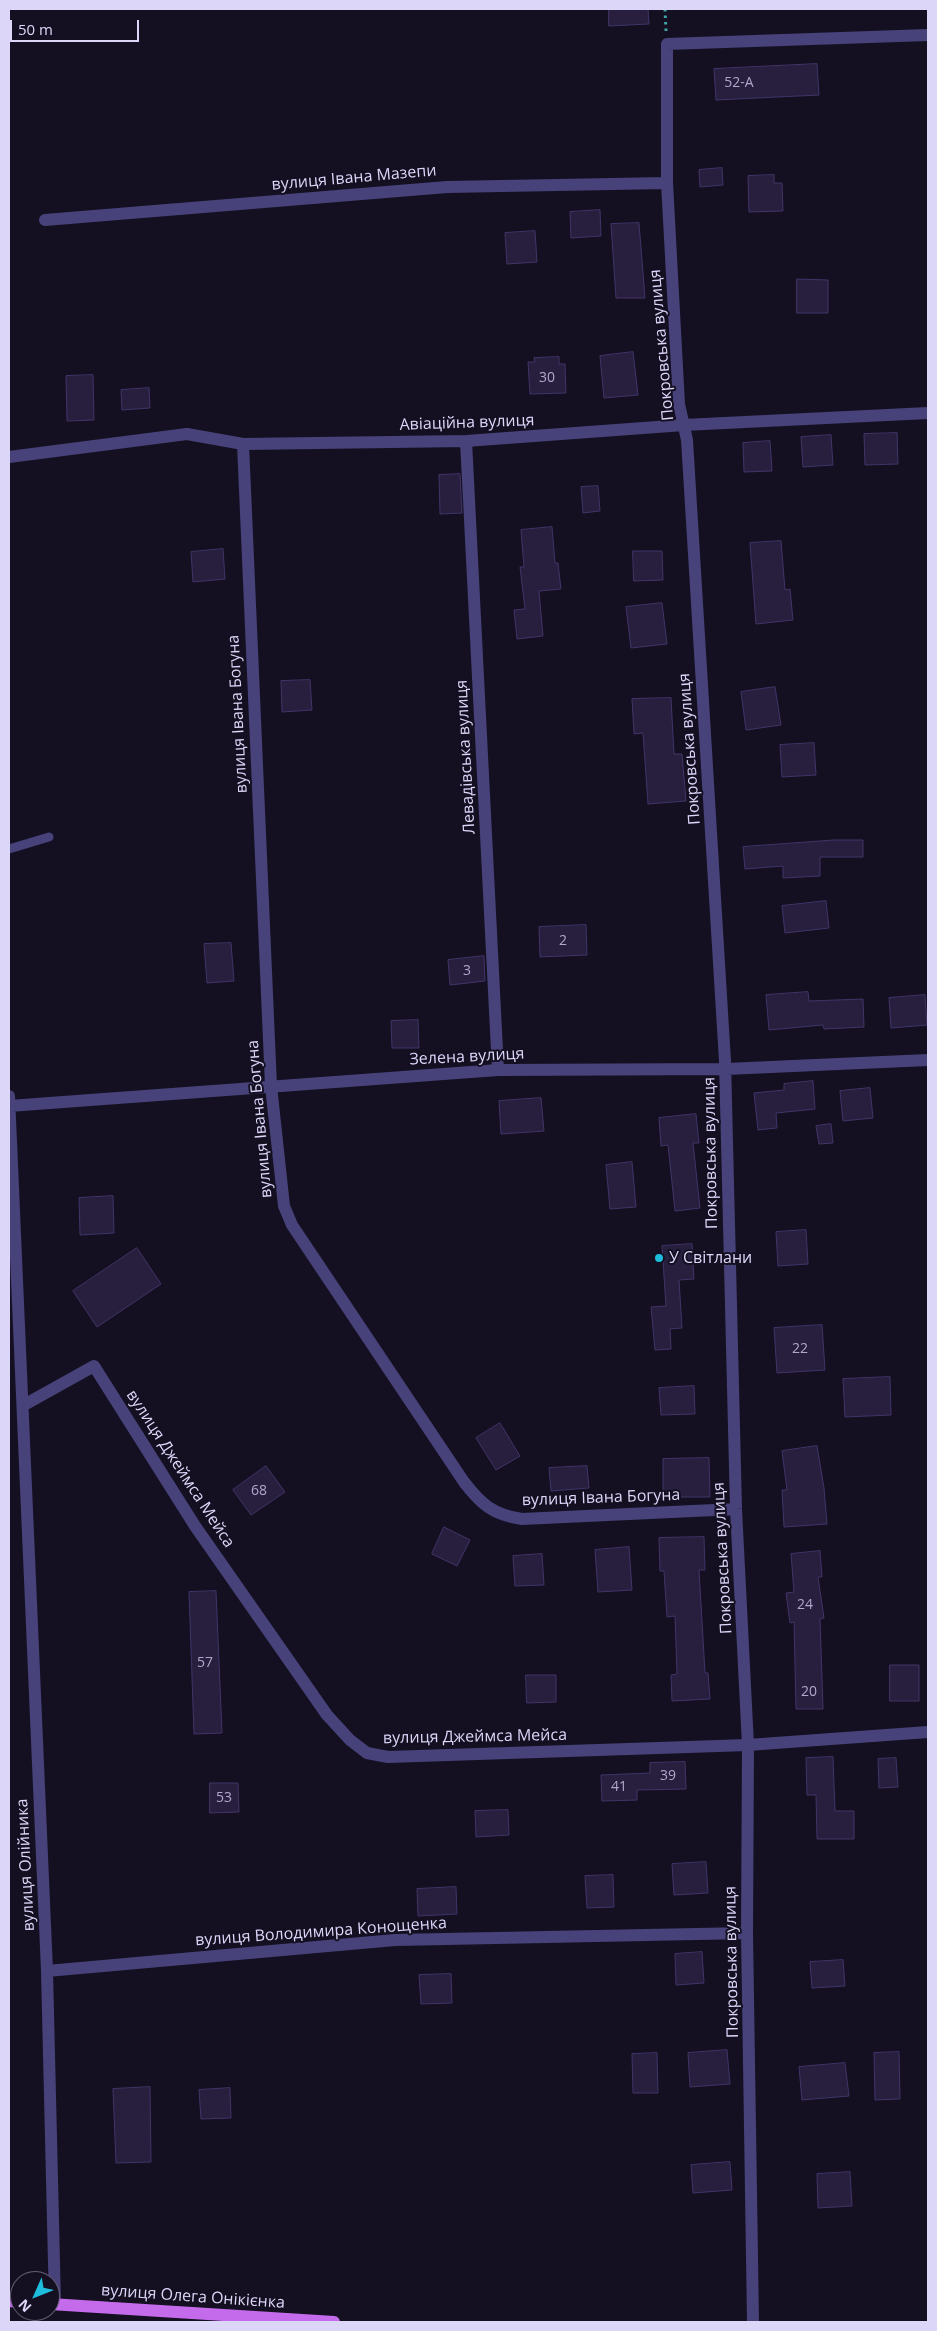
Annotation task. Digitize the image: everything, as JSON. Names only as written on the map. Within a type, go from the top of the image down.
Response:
[{"type":"main road","name":"вулиця Олега Онікієнка","points":[[60,2305],[334,2322]]},
{"type":"street","points":[[667,44],[928,35]]},
{"type":"street","name":"Покровська вулиця","points":[[667,44],[667,183],[679,404],[687,440],[726,1069],[736,1509],[748,1745],[747,1933],[753,2322]]},
{"type":"street","name":"вулиця Івана Мазепи","points":[[45,220],[447,187],[667,183]]},
{"type":"street","name":"Авіаційна вулиця","points":[[9,457],[187,434],[242,444],[466,441],[684,425],[928,413]]},
{"type":"street","name":"Левадівська вулиця","points":[[466,441],[498,1070]]},
{"type":"street","name":"вулиця Івана Богуна","points":[[242,444],[271,1086],[284,1206],[292,1225],[464,1482],[476,1497],[490,1509],[505,1516],[522,1519],[736,1509]]},
{"type":"street","name":"Зелена вулиця","points":[[9,1106],[498,1070],[726,1069],[928,1060]]},
{"type":"street","name":"вулиця Олійника","points":[[9,1096],[48,1970],[52,2271]]},
{"type":"street","name":"вулиця Джеймса Мейса","points":[[24,1404],[94,1366],[195,1526],[327,1715],[350,1740],[367,1753],[388,1757],[748,1745],[928,1732]]},
{"type":"street","name":"вулиця Володимира Конощенка","points":[[48,1970],[395,1940],[747,1933]]},
{"type":"lane","points":[[9,849],[49,837]]},
{"type":"path","points":[[665,9],[667,44]]},
{"type":"building","points":[[609,9],[648,9],[649,24],[609,26]]},
{"type":"building","points":[[817,64],[819,95],[716,100],[714,69]]},
{"type":"building","points":[[722,168],[723,185],[700,187],[699,170]]},
{"type":"building","points":[[774,175],[774,183],[782,183],[783,211],[749,212],[748,176]]},
{"type":"building","points":[[600,210],[601,236],[571,238],[570,212]]},
{"type":"building","points":[[639,223],[645,298],[616,298],[611,224]]},
{"type":"building","points":[[535,231],[537,262],[507,264],[505,233]]},
{"type":"building","points":[[797,279],[828,280],[828,313],[797,313]]},
{"type":"building","points":[[633,352],[638,395],[604,398],[600,356]]},
{"type":"building","points":[[559,357],[559,364],[565,364],[566,393],[530,394],[528,362],[535,362],[534,358]]},
{"type":"building","points":[[93,375],[94,420],[67,421],[66,376]]},
{"type":"building","points":[[149,388],[150,408],[122,410],[121,390]]},
{"type":"building","points":[[897,433],[898,464],[865,465],[864,434]]},
{"type":"building","points":[[831,435],[833,465],[803,467],[801,437]]},
{"type":"building","points":[[770,441],[772,471],[744,472],[743,443]]},
{"type":"building","points":[[460,474],[462,513],[440,514],[439,475]]},
{"type":"building","points":[[598,486],[600,511],[583,513],[581,487]]},
{"type":"building","points":[[552,527],[555,563],[558,563],[561,589],[539,591],[543,636],[517,639],[514,610],[525,609],[520,567],[524,567],[521,530]]},
{"type":"building","points":[[781,541],[785,590],[790,589],[793,620],[756,624],[750,543]]},
{"type":"building","points":[[223,549],[225,579],[193,582],[191,552]]},
{"type":"building","points":[[633,551],[662,551],[663,580],[634,581]]},
{"type":"building","points":[[662,603],[667,644],[631,648],[626,607]]},
{"type":"building","points":[[310,680],[312,710],[282,712],[281,681]]},
{"type":"building","points":[[775,687],[781,725],[746,730],[741,692]]},
{"type":"building","points":[[671,698],[674,754],[682,754],[686,801],[648,804],[643,733],[634,734],[632,699]]},
{"type":"building","points":[[814,743],[816,775],[782,777],[780,745]]},
{"type":"building","points":[[834,840],[863,840],[863,857],[820,857],[820,876],[783,878],[783,866],[745,869],[743,847]]},
{"type":"building","points":[[826,901],[829,928],[785,933],[782,906]]},
{"type":"building","points":[[586,925],[587,955],[540,957],[539,927]]},
{"type":"building","points":[[231,943],[234,981],[207,983],[204,944]]},
{"type":"building","points":[[484,956],[485,981],[450,985],[448,960]]},
{"type":"building","points":[[808,992],[809,1001],[863,999],[864,1027],[824,1029],[823,1025],[769,1030],[766,995]]},
{"type":"building","points":[[925,995],[927,1025],[891,1028],[889,998]]},
{"type":"building","points":[[418,1020],[419,1048],[392,1048],[391,1021]]},
{"type":"building","points":[[813,1081],[815,1109],[776,1113],[777,1128],[758,1130],[754,1093],[784,1090],[784,1084]]},
{"type":"building","points":[[870,1088],[873,1118],[843,1121],[840,1091]]},
{"type":"building","points":[[541,1098],[544,1131],[501,1134],[499,1101]]},
{"type":"building","points":[[696,1114],[699,1143],[693,1143],[700,1208],[675,1211],[668,1145],[661,1146],[659,1118]]},
{"type":"building","points":[[831,1124],[833,1143],[819,1144],[816,1126]]},
{"type":"building","points":[[632,1162],[636,1207],[610,1209],[606,1165]]},
{"type":"building","points":[[113,1196],[114,1233],[80,1235],[79,1198]]},
{"type":"building","points":[[806,1230],[808,1264],[778,1266],[776,1232]]},
{"type":"building","points":[[692,1244],[694,1279],[679,1280],[682,1328],[670,1329],[671,1349],[655,1350],[651,1307],[666,1306],[662,1246]]},
{"type":"building","points":[[137,1248],[161,1284],[97,1327],[73,1291]]},
{"type":"building","points":[[822,1325],[825,1370],[777,1373],[774,1328]]},
{"type":"building","points":[[890,1377],[891,1415],[845,1417],[843,1379]]},
{"type":"building","points":[[694,1386],[695,1414],[661,1415],[659,1388]]},
{"type":"building","points":[[500,1423],[520,1456],[496,1470],[476,1438]]},
{"type":"building","points":[[817,1446],[824,1488],[827,1524],[784,1527],[782,1490],[787,1490],[782,1451]]},
{"type":"building","points":[[709,1458],[710,1497],[663,1497],[663,1459]]},
{"type":"building","points":[[266,1466],[285,1492],[251,1515],[233,1490]]},
{"type":"building","points":[[587,1466],[589,1488],[551,1491],[549,1468]]},
{"type":"building","points":[[444,1527],[470,1540],[457,1566],[432,1554]]},
{"type":"building","points":[[704,1537],[705,1570],[699,1570],[705,1673],[708,1673],[710,1699],[672,1701],[671,1675],[677,1674],[675,1616],[667,1617],[664,1571],[660,1571],[659,1538]]},
{"type":"building","points":[[629,1547],[632,1590],[598,1592],[595,1550]]},
{"type":"building","points":[[820,1551],[822,1577],[818,1577],[824,1618],[820,1619],[823,1709],[796,1709],[794,1622],[790,1623],[786,1593],[794,1592],[791,1554]]},
{"type":"building","points":[[542,1554],[544,1585],[515,1586],[513,1556]]},
{"type":"building","points":[[216,1591],[222,1733],[194,1734],[189,1592]]},
{"type":"building","points":[[890,1665],[919,1665],[919,1701],[890,1701]]},
{"type":"building","points":[[526,1675],[556,1675],[556,1702],[527,1703]]},
{"type":"building","points":[[833,1757],[835,1811],[854,1811],[854,1839],[817,1839],[816,1795],[807,1795],[806,1758]]},
{"type":"building","points":[[896,1758],[898,1787],[879,1788],[878,1759]]},
{"type":"building","points":[[685,1762],[686,1789],[637,1790],[637,1800],[602,1801],[601,1775],[650,1773],[650,1763]]},
{"type":"building","points":[[210,1783],[238,1783],[239,1812],[210,1813]]},
{"type":"building","points":[[508,1810],[509,1835],[476,1837],[475,1811]]},
{"type":"building","points":[[706,1862],[708,1893],[674,1895],[672,1864]]},
{"type":"building","points":[[613,1875],[614,1907],[587,1908],[585,1876]]},
{"type":"building","points":[[456,1887],[457,1914],[418,1916],[417,1889]]},
{"type":"building","points":[[702,1952],[704,1983],[676,1985],[675,1954]]},
{"type":"building","points":[[843,1960],[845,1986],[812,1988],[810,1962]]},
{"type":"building","points":[[451,1974],[452,2003],[421,2004],[419,1975]]},
{"type":"building","points":[[727,2050],[730,2084],[690,2087],[688,2053]]},
{"type":"building","points":[[899,2052],[900,2099],[875,2100],[874,2053]]},
{"type":"building","points":[[657,2053],[658,2093],[633,2093],[632,2054]]},
{"type":"building","points":[[845,2063],[849,2096],[802,2100],[799,2067]]},
{"type":"building","points":[[150,2087],[151,2162],[116,2163],[113,2089]]},
{"type":"building","points":[[230,2088],[231,2118],[201,2119],[199,2090]]},
{"type":"building","points":[[730,2162],[732,2190],[693,2193],[691,2165]]},
{"type":"building","points":[[850,2172],[852,2206],[818,2208],[817,2174]]},
{"type":"place","name":"У Світлани","points":[[659,1258]]}]
